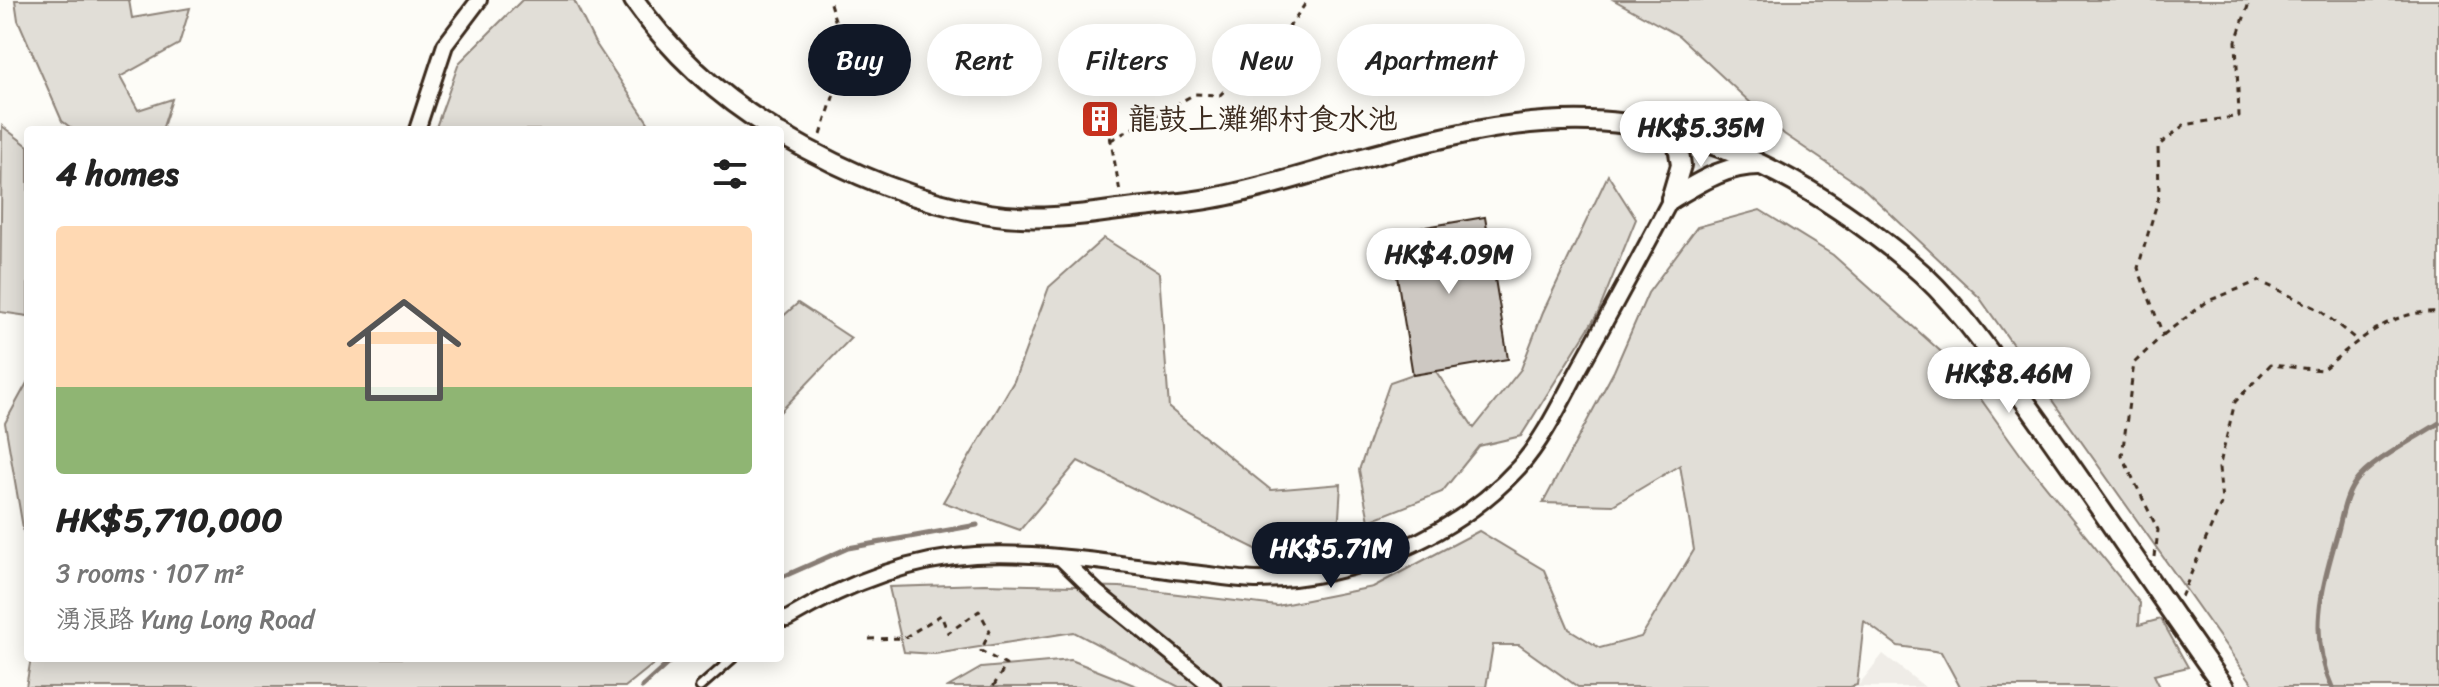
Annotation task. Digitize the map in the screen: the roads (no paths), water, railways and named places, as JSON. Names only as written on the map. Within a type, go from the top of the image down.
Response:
[{"type":"street","points":[[418,126],[445,45],[479,0]]},
{"type":"street","points":[[634,0],[659,36],[729,103],[767,126]]},
{"type":"street","points":[[784,136],[815,154],[901,192],[990,214],[1062,218],[1214,198],[1489,127],[1579,121],[1627,124],[1676,133],[1738,151],[1766,165],[1856,222],[1924,277],[1993,358],[2124,539],[2151,585],[2224,687]]},
{"type":"street","points":[[784,621],[855,584],[911,565],[972,555],[1061,558],[1257,580],[1353,567],[1442,529],[1485,500],[1520,466],[1546,429],[1671,199],[1681,165],[1676,133]]},
{"type":"street","points":[[1671,199],[1720,171],[1738,165],[1766,165]]},
{"type":"street","points":[[1061,558],[1097,593],[1213,687]]},
{"type":"lane","points":[[700,687],[728,662]]},
{"type":"waterway","points":[[2332,687],[2320,647],[2320,609],[2348,495],[2370,467],[2439,423]]},
{"type":"waterway","points":[[784,576],[848,548],[977,525]]},
{"type":"waterway","points":[[642,687],[670,662]]},
{"type":"place","name":"龍鼓上灘鄉村食水池","points":[[1100,119]]}]
